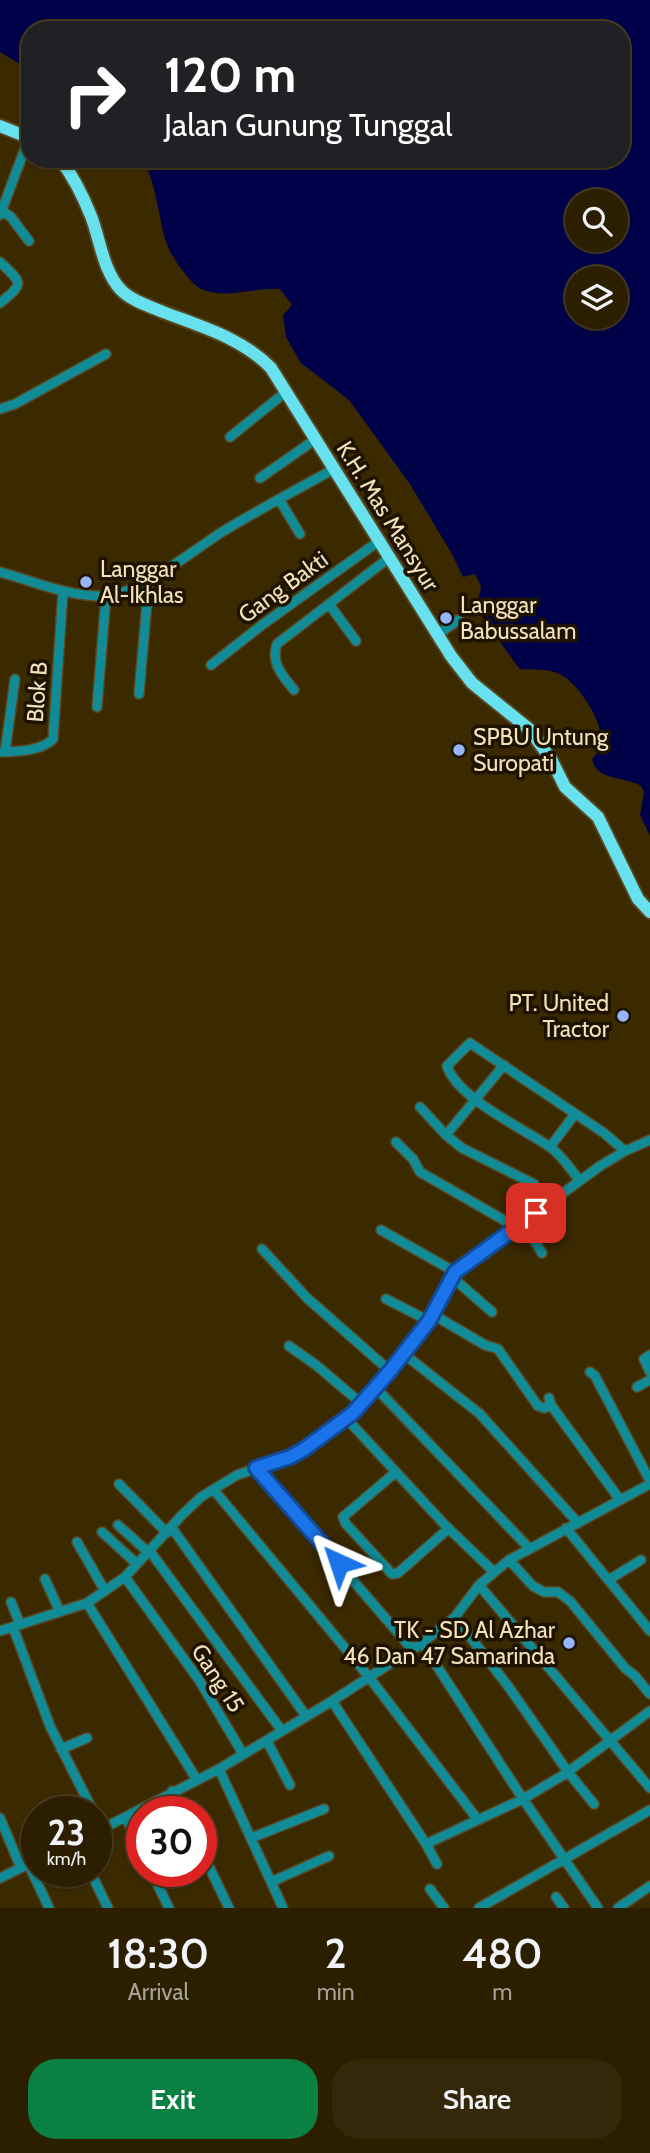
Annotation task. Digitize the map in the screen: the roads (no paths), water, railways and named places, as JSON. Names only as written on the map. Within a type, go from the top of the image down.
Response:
[{"type":"main road","points":[[0,126],[21,135]]},
{"type":"main road","name":"K.H. Mas Mansyur","points":[[67,168],[91,215],[110,274],[123,292],[142,304],[237,341],[258,354],[271,368],[437,635],[472,683],[529,729],[551,759],[565,787],[597,817],[638,899],[650,912]]},
{"type":"street","points":[[21,159],[1,211],[11,217],[29,241]]},
{"type":"street","points":[[0,262],[19,284],[18,289],[0,303]]},
{"type":"street","points":[[0,409],[15,404],[106,354]]},
{"type":"street","points":[[230,437],[287,391]]},
{"type":"street","points":[[260,478],[316,439]]},
{"type":"street","points":[[0,572],[63,591],[106,596],[149,579],[279,499],[334,469]]},
{"type":"street","points":[[279,499],[300,534]]},
{"type":"street","name":"Gang Bakti","points":[[211,665],[379,541]]},
{"type":"street","points":[[294,690],[276,666],[274,653],[277,644],[390,557]]},
{"type":"street","points":[[139,694],[149,579]]},
{"type":"street","name":"Blok B","points":[[3,752],[48,744],[53,738],[63,591]]},
{"type":"street","points":[[97,707],[106,596]]},
{"type":"street","points":[[329,604],[356,640]]},
{"type":"street","points":[[437,635],[458,620]]},
{"type":"street","points":[[3,752],[15,679]]},
{"type":"street","points":[[579,1180],[550,1147],[476,1100],[459,1084],[447,1066],[470,1043],[614,1140],[625,1151]]},
{"type":"street","points":[[446,1135],[504,1065]]},
{"type":"street","points":[[419,1107],[462,1148],[534,1184]]},
{"type":"street","points":[[550,1147],[575,1114]]},
{"type":"street","points":[[0,1631],[87,1603],[125,1577],[201,1497],[237,1475],[303,1450],[346,1418],[362,1404],[404,1354],[431,1318],[454,1275],[579,1180],[625,1151],[650,1140]]},
{"type":"street","points":[[397,1142],[413,1159],[420,1172],[519,1224],[542,1253]]},
{"type":"street","points":[[381,1230],[454,1275],[492,1312]]},
{"type":"street","points":[[262,1249],[307,1298],[390,1371]]},
{"type":"street","points":[[386,1299],[498,1349],[538,1406],[544,1408],[550,1401],[620,1500]]},
{"type":"street","points":[[289,1346],[362,1404]]},
{"type":"street","points":[[404,1354],[480,1414],[578,1523]]},
{"type":"street","points":[[650,1354],[644,1359],[650,1372]]},
{"type":"street","points":[[164,1796],[267,1741],[422,1643],[455,1617],[479,1585],[509,1560],[650,1483],[590,1372]]},
{"type":"street","points":[[637,1387],[650,1380]]},
{"type":"street","points":[[376,1388],[529,1548]]},
{"type":"street","points":[[346,1418],[448,1529],[494,1571]]},
{"type":"street","points":[[256,1468],[412,1649]]},
{"type":"street","points":[[396,1472],[343,1517],[346,1524],[394,1574],[448,1529]]},
{"type":"street","points":[[119,1484],[169,1530],[306,1716]]},
{"type":"street","points":[[214,1490],[369,1676],[478,1820]]},
{"type":"street","points":[[118,1525],[148,1551],[282,1731]]},
{"type":"street","points":[[566,1528],[650,1631]]},
{"type":"street","points":[[102,1532],[136,1564]]},
{"type":"street","points":[[77,1542],[105,1591]]},
{"type":"street","points":[[509,1560],[533,1586],[544,1592],[558,1592],[570,1601],[650,1694]]},
{"type":"street","points":[[610,1579],[641,1560]]},
{"type":"street","name":"Gang 15","points":[[125,1577],[200,1680],[243,1754]]},
{"type":"street","points":[[45,1580],[60,1612]]},
{"type":"street","points":[[479,1585],[650,1788]]},
{"type":"street","points":[[11,1602],[61,1749],[85,1796]]},
{"type":"street","points":[[87,1603],[197,1780]]},
{"type":"street","points":[[455,1617],[594,1804]]},
{"type":"street","points":[[422,1643],[523,1799],[598,1908]]},
{"type":"street","points":[[332,1701],[437,1864]]},
{"type":"street","points":[[426,1844],[523,1799],[568,1772],[650,1711]]},
{"type":"street","points":[[61,1749],[87,1738]]},
{"type":"street","points":[[267,1741],[290,1785]]},
{"type":"street","points":[[219,1769],[283,1908]]},
{"type":"street","points":[[173,1791],[175,1796]]},
{"type":"street","points":[[251,1838],[324,1809]]},
{"type":"street","points":[[479,1908],[650,1810]]},
{"type":"street","points":[[0,1818],[21,1851]]},
{"type":"street","points":[[112,1824],[126,1818]]},
{"type":"street","points":[[271,1882],[329,1856]]},
{"type":"street","points":[[0,1878],[21,1868]]},
{"type":"street","points":[[217,1883],[229,1908]]},
{"type":"street","points":[[618,1908],[650,1886]]},
{"type":"street","points":[[39,1887],[49,1908]]},
{"type":"street","points":[[98,1887],[108,1908]]},
{"type":"street","points":[[159,1887],[169,1908]]},
{"type":"street","points":[[430,1889],[444,1908]]},
{"type":"street","points":[[556,1897],[564,1908]]},
{"type":"place","name":"Langgar Al-Ikhlas","points":[[86,582]]},
{"type":"place","name":"Langgar Babussalam","points":[[446,618]]},
{"type":"place","name":"SPBU Untung Suropati","points":[[459,750]]},
{"type":"place","name":"PT. United Tractor","points":[[623,1016]]},
{"type":"place","name":"TK - SD Al Azhar 46 Dan 47 Samarinda","points":[[569,1643]]}]
